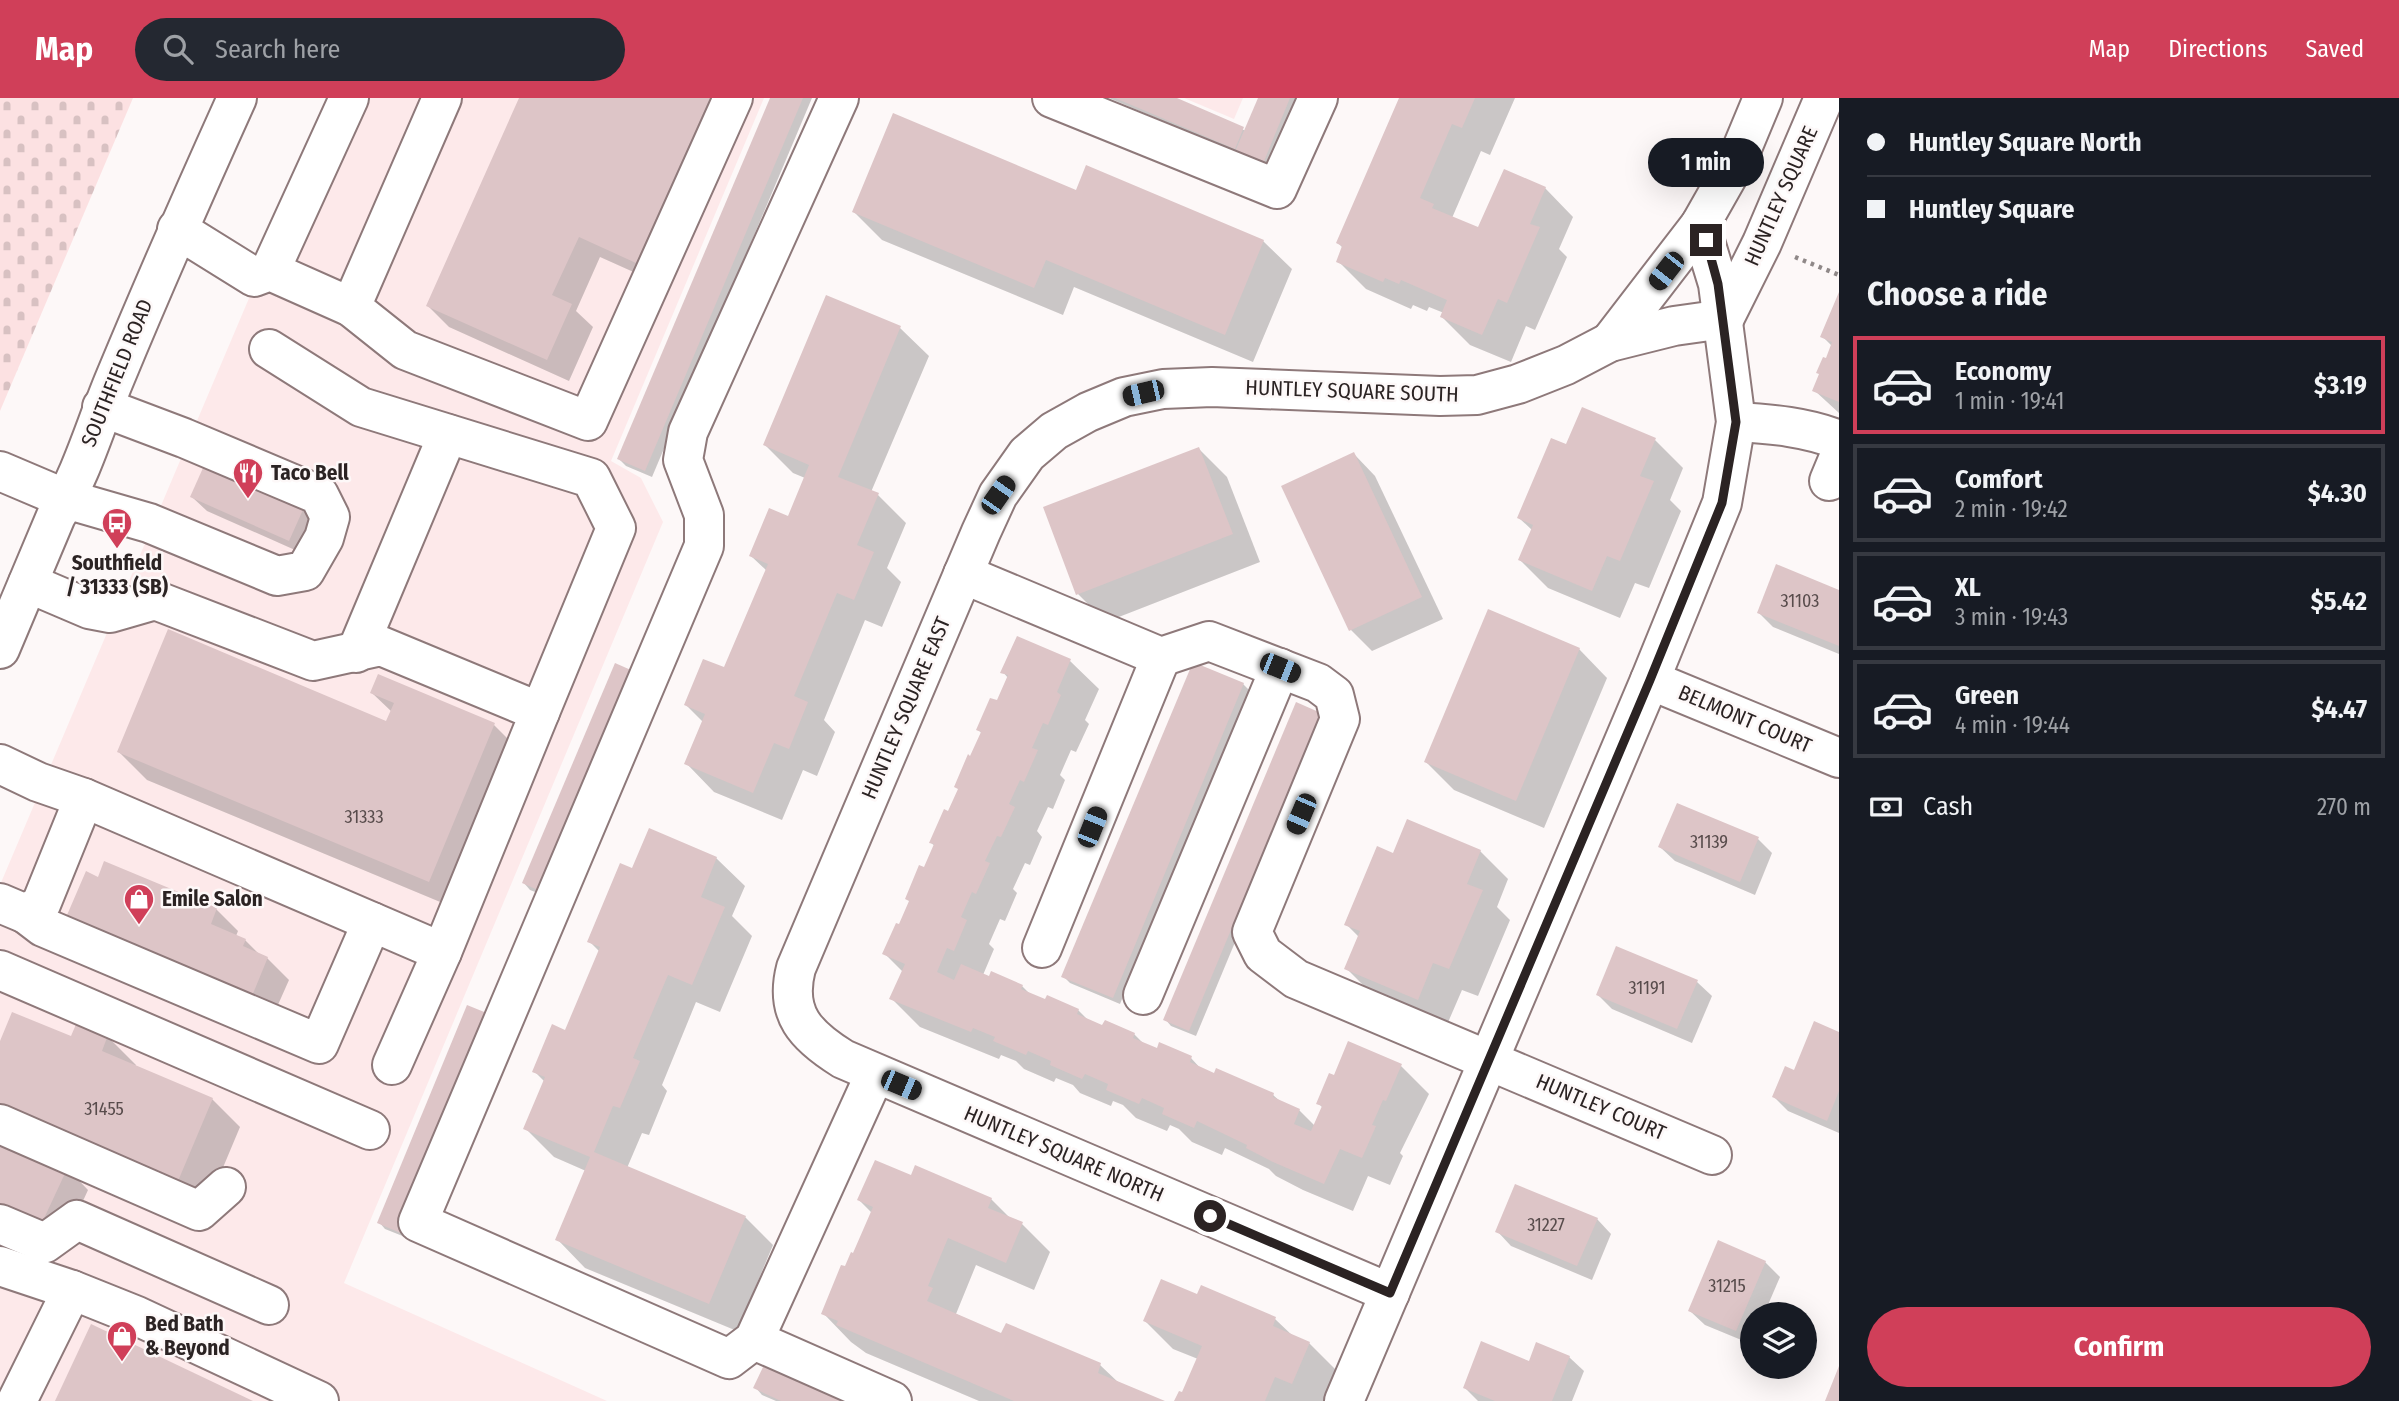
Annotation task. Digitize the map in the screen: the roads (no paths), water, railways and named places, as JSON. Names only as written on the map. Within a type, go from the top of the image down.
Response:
[{"type":"street","name":"SOUTHFIELD ROAD","points":[[0,649],[56,516],[66,499],[177,229],[237,98]]},
{"type":"street","points":[[270,271],[349,98]]},
{"type":"street","points":[[351,307],[442,98]]},
{"type":"street","points":[[177,229],[254,277],[270,271],[351,307],[405,350],[587,421],[733,98]]},
{"type":"street","points":[[839,98],[688,432],[683,460],[704,516],[704,547],[418,1222],[729,1359],[754,1340],[875,1074]]},
{"type":"street","points":[[1052,98],[1277,189],[1318,98]]},
{"type":"street","points":[[1610,342],[1700,225],[1738,158],[1763,98]]},
{"type":"street","name":"HUNTLEY SQUARE","points":[[1724,319],[1762,243],[1824,98]]},
{"type":"street","name":"HUNTLEY SQUARE","points":[[1700,225],[1718,284],[1724,319]]},
{"type":"street","points":[[1344,1401],[1650,680],[1722,503],[1736,422],[1724,319]]},
{"type":"street","name":"HUNTLEY SQUARE SOUTH","points":[[1027,454],[1054,431],[1088,412],[1124,397],[1163,388],[1477,395],[1518,384],[1566,365],[1610,342],[1724,319]]},
{"type":"street","points":[[269,349],[361,407],[591,478],[615,528],[442,951],[392,1065]]},
{"type":"street","points":[[0,471],[66,499],[149,523],[277,576],[305,571],[324,538],[330,517],[319,495],[102,407]]},
{"type":"street","points":[[1736,422],[1774,424],[1817,431],[1839,440]]},
{"type":"street","points":[[356,653],[447,434]]},
{"type":"street","name":"HUNTLEY SQUARE EAST","points":[[796,968],[962,574],[998,495],[1027,454]]},
{"type":"street","points":[[962,574],[1161,657],[1042,948]]},
{"type":"street","points":[[28,583],[89,609],[110,613],[155,600],[313,661],[381,646],[540,712]]},
{"type":"street","name":"HUNTLEY COURT","points":[[1161,657],[1209,641],[1318,683],[1334,695],[1340,719],[1252,932],[1263,954],[1296,979],[1712,1155]]},
{"type":"street","points":[[1143,995],[1280,668]]},
{"type":"street","name":"BELMONT COURT","points":[[1650,680],[1839,758]]},
{"type":"street","points":[[0,764],[37,782],[84,798],[442,951]]},
{"type":"street","points":[[13,909],[41,904],[84,798]]},
{"type":"street","points":[[13,909],[43,927],[319,1044],[372,922]]},
{"type":"street","name":"HUNTLEY SQUARE NORTH","points":[[796,968],[792,998],[795,1013],[822,1046],[843,1059],[1390,1293]]},
{"type":"street","points":[[2,974],[370,1130]]},
{"type":"street","points":[[0,1124],[199,1211],[226,1187]]},
{"type":"street","points":[[1,1226],[45,1244],[77,1220],[269,1305]]},
{"type":"street","points":[[0,1266],[72,1290],[137,1316],[319,1401]]},
{"type":"street","points":[[18,1401],[72,1290]]},
{"type":"street","points":[[754,1340],[892,1401]]},
{"type":"place","name":"Taco Bell","points":[[248,500]]},
{"type":"place","name":"Southfield / 31333 (SB)","points":[[117,550]]},
{"type":"place","name":"Emile Salon","points":[[139,926]]},
{"type":"place","name":"Bed Bath & Beyond","points":[[122,1363]]}]
